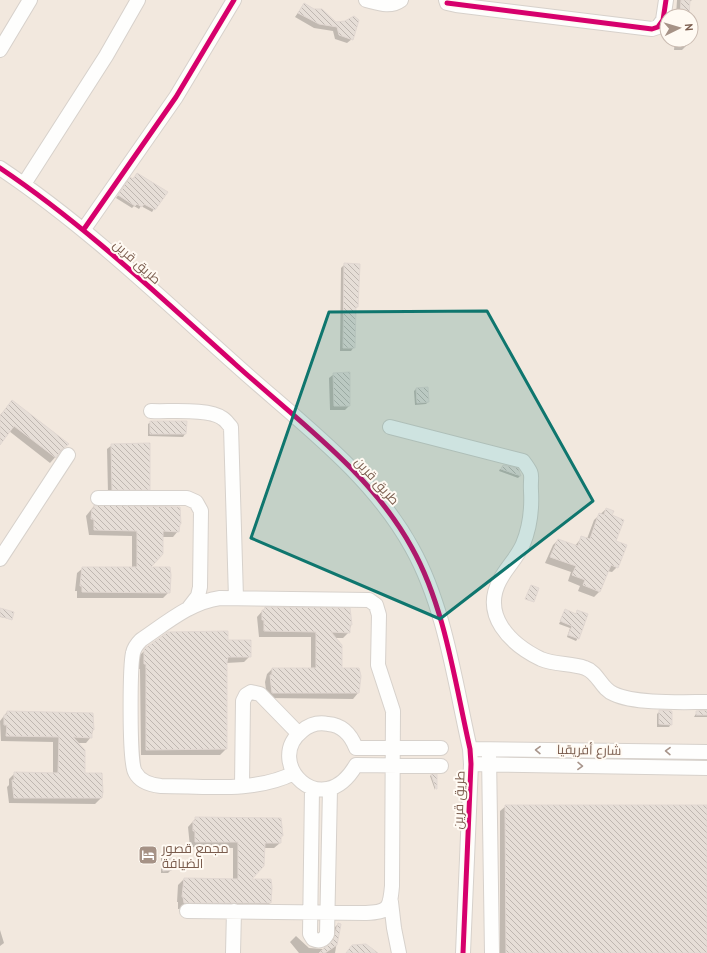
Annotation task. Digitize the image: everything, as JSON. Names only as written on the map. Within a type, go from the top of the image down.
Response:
[{"type":"street","points":[[0,50],[30,0]]},
{"type":"street","points":[[24,184],[106,56],[138,0]]},
{"type":"street","points":[[84,229],[176,97],[234,0]]},
{"type":"street","points":[[366,0],[391,4],[401,0]]},
{"type":"street","points":[[447,1],[652,29],[658,28],[663,20],[666,0]]},
{"type":"street","name":"طريق قرين","points":[[0,168],[84,229],[345,462],[391,514],[426,575],[438,608],[470,749],[471,764],[463,953]]},
{"type":"street","points":[[151,411],[218,415],[224,418],[230,427],[236,598]]},
{"type":"street","points":[[390,427],[523,461],[532,474],[531,490],[533,504],[528,528],[520,549],[500,580],[495,592],[494,615],[499,624],[514,640],[540,659],[589,670],[607,690],[622,697],[707,702]]},
{"type":"street","points":[[0,559],[68,455]]},
{"type":"street","points":[[98,498],[187,498],[196,502],[201,511],[200,587],[198,596],[188,609]]},
{"type":"street","points":[[294,773],[267,784],[242,786],[153,785],[139,778],[133,766],[133,653],[141,640],[188,609],[212,600],[236,598],[353,599],[369,600],[376,604],[379,616],[378,664],[393,711],[391,902],[399,953]]},
{"type":"street","points":[[242,786],[243,708],[246,695],[251,692],[260,694],[298,734]]},
{"type":"street","points":[[314,724],[334,724],[348,734],[356,748],[356,765],[350,776],[340,784],[330,789],[312,789],[305,785],[294,773],[290,757],[290,748],[298,734],[314,724]]},
{"type":"street","points":[[356,748],[441,748]]},
{"type":"street","name":"شارع أفريقيا","points":[[470,749],[707,752]]},
{"type":"street","points":[[489,749],[492,953]]},
{"type":"street","name":"شارع أفريقيا","points":[[471,764],[707,768]]},
{"type":"street","points":[[356,765],[441,766]]},
{"type":"street","points":[[312,789],[311,937],[319,941],[323,940],[327,934],[330,789]]},
{"type":"street","points":[[188,911],[379,912],[387,909],[391,902]]},
{"type":"street","points":[[233,953],[234,911]]},
{"type":"highlighted area","points":[[487,311],[593,501],[440,619],[251,538],[329,312]]},
{"type":"shaded area","points":[[0,0],[707,0],[707,953],[0,953]]},
{"type":"building","points":[[681,0],[690,0],[690,8],[680,8]]},
{"type":"building","points":[[304,3],[314,9],[322,9],[336,22],[345,21],[354,16],[359,20],[353,40],[339,35],[337,27],[319,24],[298,13]]},
{"type":"building","points":[[137,173],[168,192],[155,210],[144,204],[142,207],[137,204],[135,206],[118,195],[130,177],[133,179]]},
{"type":"building","points":[[344,263],[360,264],[358,307],[356,307],[355,348],[343,348]]},
{"type":"building","points":[[350,372],[350,406],[334,406],[333,373]]},
{"type":"building","points":[[428,387],[429,402],[417,403],[416,388]]},
{"type":"building","points":[[12,400],[69,444],[61,450],[56,458],[14,426],[0,445],[0,416]]},
{"type":"building","points":[[150,421],[187,421],[186,434],[150,434]]},
{"type":"building","points":[[150,443],[150,490],[112,490],[111,444]]},
{"type":"building","points":[[503,465],[518,468],[521,476],[501,469]]},
{"type":"building","points":[[94,505],[180,507],[181,524],[179,532],[163,531],[163,554],[151,567],[170,567],[170,593],[82,592],[82,586],[80,586],[82,567],[137,567],[137,531],[94,530],[94,519],[91,519]]},
{"type":"building","points":[[606,508],[614,511],[612,515],[624,520],[616,541],[627,545],[618,568],[611,565],[600,592],[583,585],[585,580],[572,575],[576,566],[550,557],[558,539],[578,546],[581,536],[590,539],[599,513],[604,515]]},
{"type":"building","points":[[531,585],[539,588],[534,602],[525,599]]},
{"type":"building","points":[[265,607],[350,608],[352,625],[350,625],[350,633],[331,632],[342,645],[342,668],[359,668],[361,676],[359,693],[272,693],[270,675],[272,675],[272,668],[316,668],[316,632],[264,631],[262,610],[264,610]]},
{"type":"building","points":[[0,608],[14,612],[12,620],[0,616]]},
{"type":"building","points":[[565,609],[576,614],[577,610],[588,614],[579,639],[568,635],[572,626],[560,621]]},
{"type":"building","points":[[228,631],[228,640],[251,640],[251,657],[228,657],[227,749],[146,750],[146,664],[144,664],[144,649],[168,632]]},
{"type":"building","points":[[659,710],[672,711],[672,725],[659,724]]},
{"type":"building","points":[[707,710],[707,715],[696,715],[696,711]]},
{"type":"building","points":[[7,711],[93,713],[94,730],[92,730],[92,738],[73,737],[85,750],[85,773],[102,773],[102,798],[14,798],[12,780],[14,780],[14,772],[58,773],[59,737],[6,736],[7,725],[4,725],[4,715],[7,715]]},
{"type":"building","points":[[431,774],[437,774],[437,789],[436,789]]},
{"type":"building","points":[[505,805],[707,805],[707,953],[506,953]]},
{"type":"building","points":[[195,817],[281,818],[283,836],[281,836],[281,843],[265,843],[264,866],[252,879],[271,879],[271,903],[184,903],[182,897],[184,878],[238,879],[238,842],[195,842],[193,821],[195,821]]},
{"type":"building","points":[[163,851],[172,851],[172,870],[163,871]]},
{"type":"building","points":[[338,923],[341,924],[337,945],[325,953],[319,953],[333,940]]},
{"type":"building","points":[[366,944],[378,953],[346,953],[352,945]]},
{"type":"cycle path","points":[[84,229],[176,97],[234,0]]},
{"type":"cycle path","points":[[447,3],[652,29],[658,27],[663,20],[666,0]]},
{"type":"cycle path","points":[[0,168],[62,213],[92,237],[332,449],[376,496],[395,521],[412,548],[433,595],[441,620],[454,672],[470,749],[471,764],[463,953]]},
{"type":"place","name":"مجمع قصور الضيافة","points":[[148,855]]}]
